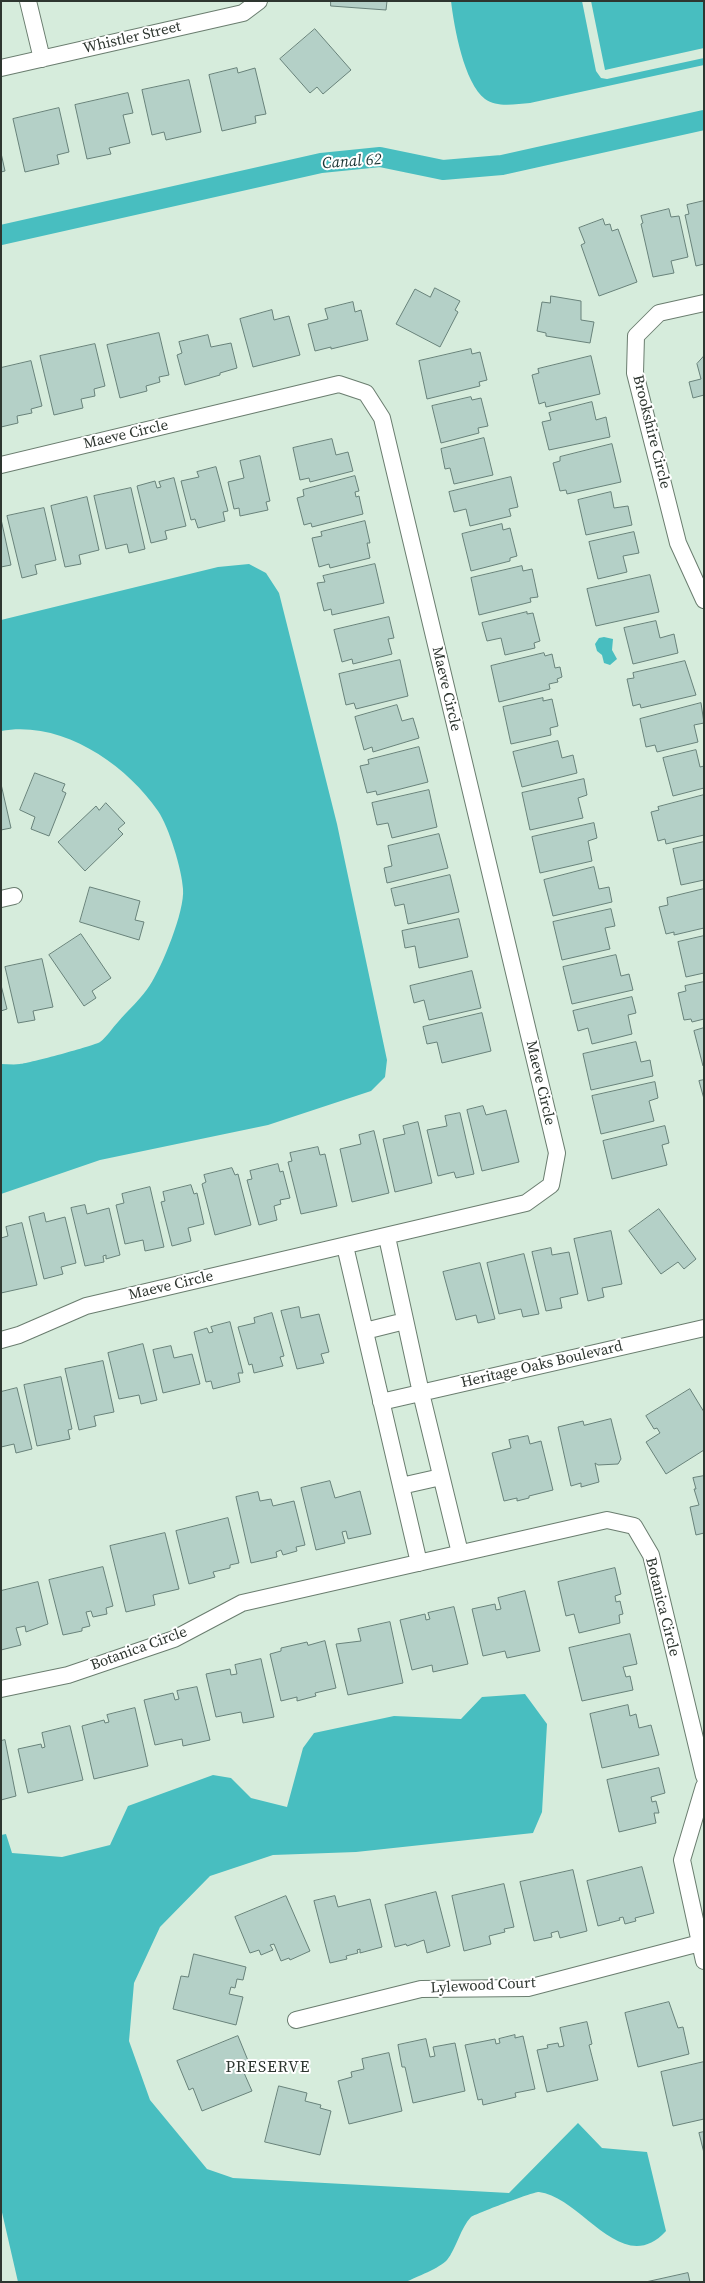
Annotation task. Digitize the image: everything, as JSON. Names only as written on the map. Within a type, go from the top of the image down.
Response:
[{"type":"street","points":[[28,1],[42,59]]},
{"type":"street","name":"Whistler Street","points":[[1,68],[243,13],[259,1]]},
{"type":"street","name":"Brookshire Circle","points":[[704,303],[659,313],[636,336],[634,373],[678,543],[704,600]]},
{"type":"street","name":"Maeve Circle","points":[[1,465],[339,384],[366,393],[382,418],[557,1153],[551,1185],[526,1203],[86,1306],[18,1335],[1,1340]]},
{"type":"street","points":[[386,1237],[460,1553]]},
{"type":"street","points":[[345,1246],[418,1563]]},
{"type":"street","points":[[365,1330],[405,1322]]},
{"type":"street","name":"Heritage Oaks Boulevard","points":[[381,1402],[704,1328]]},
{"type":"street","points":[[401,1486],[441,1477]]},
{"type":"street","name":"Botanica Circle","points":[[1,1688],[68,1675],[174,1639],[242,1603],[607,1520],[634,1526],[651,1555],[704,1776]]},
{"type":"street","points":[[704,1786],[682,1860],[704,1961]]},
{"type":"street","name":"Lylewood Court","points":[[296,2020],[421,1989],[528,1988],[700,1943]]},
{"type":"water","points":[[451,1],[582,1],[596,71],[601,78],[607,79],[704,58],[704,65],[530,103],[495,104],[485,99],[471,81],[461,54]]},
{"type":"water","points":[[591,1],[704,1],[704,48],[605,70]]},
{"type":"water","points":[[249,564],[266,573],[279,593],[337,824],[387,1060],[385,1077],[371,1091],[268,1125],[100,1160],[1,1194],[1,1064],[36,1061],[86,1047],[103,1040],[143,995],[155,977],[177,924],[183,899],[183,889],[174,849],[162,818],[144,793],[128,777],[90,749],[68,739],[46,732],[24,729],[1,731],[1,620],[218,567]]},
{"type":"water","points":[[599,638],[613,639],[612,650],[617,659],[610,665],[604,663],[602,655],[597,651],[595,644]]},
{"type":"water","points":[[525,1694],[547,1724],[542,1812],[533,1833],[356,1852],[273,1855],[210,1876],[160,1927],[134,1983],[129,2041],[150,2100],[207,2169],[233,2178],[509,2193],[578,2123],[602,2148],[647,2152],[666,2231],[650,2243],[634,2246],[618,2241],[555,2197],[539,2192],[471,2217],[444,2263],[406,2282],[18,2282],[1,2208],[1,1835],[6,1834],[12,1853],[62,1857],[110,1845],[128,1806],[213,1775],[231,1778],[251,1798],[287,1807],[303,1748],[314,1733],[394,1716],[461,1719],[482,1697]]},
{"type":"building","points":[[331,1],[387,1],[386,10],[331,6]]},
{"type":"building","points":[[315,29],[351,70],[323,94],[317,87],[310,93],[280,59]]},
{"type":"building","points":[[237,68],[238,73],[255,68],[266,114],[255,116],[256,123],[222,131],[209,75]]},
{"type":"building","points":[[189,80],[201,132],[166,140],[164,132],[152,135],[142,90]]},
{"type":"building","points":[[128,93],[133,113],[123,115],[130,143],[109,148],[111,154],[87,159],[75,105]]},
{"type":"building","points":[[59,108],[69,152],[57,155],[59,164],[25,172],[13,119]]},
{"type":"building","points":[[1,153],[5,171],[1,172]]},
{"type":"building","points":[[704,201],[704,264],[696,266],[685,215],[689,214],[687,205]]},
{"type":"building","points":[[669,209],[671,217],[679,216],[688,257],[671,261],[674,273],[653,277],[641,224],[643,223],[641,216]]},
{"type":"building","points":[[603,219],[605,225],[610,224],[612,231],[618,229],[637,282],[599,296],[581,245],[585,243],[579,228]]},
{"type":"building","points":[[435,288],[460,301],[455,310],[458,312],[440,347],[396,324],[415,289],[430,297]]},
{"type":"building","points":[[551,296],[581,301],[581,320],[594,322],[590,343],[546,336],[546,333],[537,331],[542,302],[550,303]]},
{"type":"building","points":[[353,302],[355,312],[361,310],[368,340],[315,351],[308,324],[328,319],[325,309]]},
{"type":"building","points":[[272,310],[274,320],[289,316],[300,355],[253,367],[240,319]]},
{"type":"building","points":[[159,333],[169,375],[159,377],[160,382],[146,386],[147,391],[120,398],[107,345]]},
{"type":"building","points":[[208,335],[211,347],[231,343],[237,368],[185,385],[177,355],[182,353],[179,342]]},
{"type":"building","points":[[95,344],[105,386],[94,389],[95,396],[81,399],[83,408],[54,415],[40,356]]},
{"type":"building","points":[[471,349],[472,354],[480,352],[487,380],[479,382],[480,386],[427,399],[419,361]]},
{"type":"building","points":[[591,356],[600,394],[546,407],[545,402],[539,404],[532,375],[539,373],[538,369]]},
{"type":"building","points":[[704,356],[704,395],[693,398],[689,382],[701,379],[697,364]]},
{"type":"building","points":[[31,361],[42,406],[31,409],[32,413],[17,416],[18,423],[1,427],[1,368]]},
{"type":"building","points":[[471,397],[472,400],[481,398],[488,426],[478,428],[479,433],[441,443],[432,406]]},
{"type":"building","points":[[592,402],[596,420],[606,417],[610,437],[549,450],[542,422],[551,420],[549,413]]},
{"type":"building","points":[[484,438],[493,475],[454,484],[450,468],[445,469],[441,449]]},
{"type":"building","points":[[332,439],[336,455],[348,452],[353,471],[310,482],[309,478],[300,480],[293,448]]},
{"type":"building","points":[[612,444],[621,482],[567,494],[566,490],[560,491],[553,463],[560,461],[560,457]]},
{"type":"building","points":[[260,456],[270,501],[266,502],[268,510],[240,516],[239,508],[234,509],[228,482],[244,478],[240,461]]},
{"type":"building","points":[[216,467],[228,511],[223,512],[225,521],[198,528],[195,519],[191,520],[181,481],[199,477],[197,472]]},
{"type":"building","points":[[355,476],[359,491],[355,492],[356,497],[359,496],[363,514],[312,527],[311,523],[304,525],[297,498],[304,496],[303,490]]},
{"type":"building","points":[[511,477],[518,507],[509,509],[511,516],[470,526],[466,509],[454,512],[449,492]]},
{"type":"building","points":[[174,478],[186,526],[165,531],[167,539],[151,543],[137,486],[155,481],[157,488],[161,487],[159,482]]},
{"type":"building","points":[[131,488],[145,549],[129,553],[127,544],[106,549],[94,496]]},
{"type":"building","points":[[611,492],[614,508],[628,506],[632,525],[586,535],[578,500]]},
{"type":"building","points":[[87,497],[99,550],[79,555],[81,564],[65,567],[51,506]]},
{"type":"building","points":[[44,508],[56,560],[35,565],[37,574],[22,578],[7,516]]},
{"type":"building","points":[[1,519],[11,565],[1,567]]},
{"type":"building","points":[[365,521],[370,543],[367,543],[370,558],[330,568],[329,564],[319,567],[312,538],[322,536],[321,532]]},
{"type":"building","points":[[502,524],[503,530],[510,528],[517,556],[510,558],[510,561],[471,571],[462,534]]},
{"type":"building","points":[[634,532],[639,553],[623,556],[627,572],[598,579],[589,542]]},
{"type":"building","points":[[375,564],[384,603],[332,615],[331,609],[324,611],[317,583],[325,582],[323,576]]},
{"type":"building","points":[[522,566],[523,571],[532,569],[538,597],[530,598],[531,602],[479,615],[471,578]]},
{"type":"building","points":[[650,575],[659,612],[596,626],[587,589]]},
{"type":"building","points":[[527,612],[527,614],[533,613],[540,641],[534,643],[535,648],[505,655],[501,638],[487,641],[482,623]]},
{"type":"building","points":[[389,617],[394,638],[388,639],[392,654],[353,664],[352,659],[342,662],[334,630]]},
{"type":"building","points":[[656,621],[660,638],[674,634],[678,653],[633,664],[624,628]]},
{"type":"building","points":[[544,653],[545,656],[552,654],[555,668],[560,667],[562,677],[557,679],[558,682],[549,684],[550,689],[499,702],[491,666]]},
{"type":"building","points":[[400,660],[408,696],[356,709],[354,703],[346,705],[339,674]]},
{"type":"building","points":[[685,661],[696,695],[641,708],[640,704],[633,706],[627,679],[634,678],[633,673]]},
{"type":"building","points":[[543,698],[543,701],[552,699],[558,726],[550,728],[551,735],[511,744],[503,707]]},
{"type":"building","points":[[701,703],[704,723],[694,725],[698,742],[657,752],[655,745],[646,747],[640,719]]},
{"type":"building","points":[[397,705],[402,721],[413,718],[419,738],[373,752],[372,747],[364,750],[355,717]]},
{"type":"building","points":[[558,741],[562,758],[573,755],[577,773],[522,787],[513,752]]},
{"type":"building","points":[[419,747],[428,782],[377,795],[376,791],[367,793],[360,766],[369,764],[368,760]]},
{"type":"building","points":[[696,750],[700,767],[704,766],[704,788],[673,796],[663,758]]},
{"type":"building","points":[[35,773],[65,784],[62,791],[66,793],[49,836],[31,829],[35,817],[20,810]]},
{"type":"building","points":[[584,779],[587,795],[578,798],[583,818],[530,830],[522,793]]},
{"type":"building","points":[[1,784],[11,828],[1,830]]},
{"type":"building","points":[[429,790],[437,827],[392,838],[388,823],[377,825],[372,803]]},
{"type":"building","points":[[704,795],[704,835],[666,844],[665,839],[658,841],[651,812],[659,810],[658,807]]},
{"type":"building","points":[[106,803],[125,823],[118,829],[123,834],[85,871],[58,842],[96,806],[99,810]]},
{"type":"building","points":[[594,823],[597,838],[588,841],[592,861],[540,873],[532,837]]},
{"type":"building","points":[[439,834],[448,868],[387,883],[384,868],[392,866],[388,846]]},
{"type":"building","points":[[704,842],[704,880],[681,885],[673,849]]},
{"type":"building","points":[[594,867],[599,889],[609,887],[612,902],[553,916],[544,880]]},
{"type":"building","points":[[450,875],[459,912],[408,924],[404,904],[395,906],[391,889]]},
{"type":"building","points":[[90,887],[140,901],[135,920],[144,922],[139,940],[80,922]]},
{"type":"building","points":[[704,889],[704,928],[674,935],[674,932],[666,934],[659,907],[668,905],[667,898]]},
{"type":"building","points":[[611,909],[615,926],[605,928],[610,949],[562,960],[553,922]]},
{"type":"building","points":[[459,919],[468,957],[419,968],[415,946],[405,948],[402,931]]},
{"type":"building","points":[[81,934],[111,978],[92,991],[96,998],[84,1006],[49,955]]},
{"type":"building","points":[[704,936],[704,973],[686,977],[678,942]]},
{"type":"building","points":[[616,955],[621,976],[629,974],[633,990],[572,1004],[563,967]]},
{"type":"building","points":[[42,959],[53,1007],[33,1011],[35,1020],[18,1023],[5,967]]},
{"type":"building","points":[[472,971],[481,1008],[429,1020],[424,1000],[414,1003],[410,986]]},
{"type":"building","points":[[704,982],[704,1019],[692,1022],[691,1019],[684,1020],[678,993],[686,991],[685,986]]},
{"type":"building","points":[[1,985],[7,1009],[1,1011]]},
{"type":"building","points":[[632,997],[636,1013],[628,1015],[632,1034],[592,1044],[588,1028],[578,1031],[573,1011]]},
{"type":"building","points":[[482,1013],[491,1051],[442,1063],[437,1042],[427,1044],[423,1027]]},
{"type":"building","points":[[704,1028],[704,1066],[703,1066],[694,1031]]},
{"type":"building","points":[[636,1042],[641,1062],[650,1060],[653,1076],[591,1090],[583,1054]]},
{"type":"building","points":[[704,1080],[704,1099],[699,1081]]},
{"type":"building","points":[[655,1082],[658,1098],[649,1101],[654,1121],[601,1134],[592,1096]]},
{"type":"building","points":[[483,1106],[486,1115],[506,1110],[519,1162],[482,1171],[467,1110]]},
{"type":"building","points":[[460,1113],[474,1174],[456,1178],[454,1172],[438,1176],[427,1130],[447,1126],[445,1116]]},
{"type":"building","points":[[418,1122],[432,1183],[395,1192],[383,1139],[405,1134],[403,1126]]},
{"type":"building","points":[[665,1126],[669,1143],[662,1145],[667,1165],[612,1179],[603,1141]]},
{"type":"building","points":[[374,1131],[389,1193],[352,1202],[340,1149],[361,1144],[359,1135]]},
{"type":"building","points":[[318,1147],[320,1155],[325,1154],[337,1206],[301,1214],[288,1162],[292,1161],[290,1153]]},
{"type":"building","points":[[278,1164],[280,1172],[283,1171],[290,1198],[280,1200],[281,1204],[274,1206],[277,1220],[259,1225],[247,1180],[252,1179],[250,1171]]},
{"type":"building","points":[[232,1168],[235,1175],[238,1174],[251,1225],[215,1235],[202,1184],[206,1182],[204,1175]]},
{"type":"building","points":[[191,1185],[194,1194],[197,1193],[204,1224],[188,1228],[191,1241],[172,1246],[161,1202],[165,1201],[163,1192]]},
{"type":"building","points":[[150,1187],[164,1247],[145,1251],[143,1240],[125,1244],[116,1205],[124,1203],[122,1194]]},
{"type":"building","points":[[85,1205],[87,1214],[109,1208],[120,1255],[106,1259],[106,1255],[103,1256],[104,1262],[85,1266],[71,1208]]},
{"type":"building","points":[[659,1209],[696,1259],[684,1269],[678,1262],[661,1274],[629,1231]]},
{"type":"building","points":[[44,1213],[46,1222],[65,1217],[76,1263],[61,1267],[63,1274],[44,1279],[29,1217]]},
{"type":"building","points":[[22,1223],[37,1285],[1,1293],[1,1238],[8,1236],[6,1227]]},
{"type":"building","points":[[611,1231],[622,1284],[602,1288],[604,1297],[588,1301],[574,1239]]},
{"type":"building","points":[[551,1248],[552,1255],[569,1252],[578,1294],[560,1298],[562,1308],[546,1311],[532,1252]]},
{"type":"building","points":[[524,1254],[539,1314],[523,1317],[521,1309],[499,1314],[487,1263]]},
{"type":"building","points":[[480,1263],[495,1319],[478,1323],[476,1315],[456,1320],[443,1272]]},
{"type":"building","points":[[299,1307],[301,1318],[319,1314],[329,1352],[321,1354],[324,1363],[297,1369],[281,1311]]},
{"type":"building","points":[[272,1313],[284,1356],[280,1357],[283,1366],[254,1373],[252,1364],[249,1365],[238,1327],[255,1323],[254,1318]]},
{"type":"building","points":[[230,1322],[243,1373],[238,1373],[240,1382],[213,1389],[211,1381],[206,1382],[194,1332],[207,1328],[209,1333],[213,1332],[211,1327]]},
{"type":"building","points":[[143,1344],[157,1400],[141,1404],[139,1395],[119,1399],[108,1353]]},
{"type":"building","points":[[171,1346],[174,1358],[192,1354],[200,1384],[163,1393],[153,1350]]},
{"type":"building","points":[[103,1361],[114,1412],[94,1416],[96,1426],[79,1430],[65,1369]]},
{"type":"building","points":[[61,1377],[72,1429],[68,1430],[70,1439],[37,1446],[24,1385]]},
{"type":"building","points":[[17,1388],[32,1449],[16,1453],[14,1444],[1,1447],[1,1392]]},
{"type":"building","points":[[690,1389],[704,1412],[704,1450],[666,1474],[646,1442],[660,1433],[657,1428],[654,1429],[646,1416]]},
{"type":"building","points":[[611,1419],[621,1459],[618,1464],[598,1465],[595,1463],[599,1482],[581,1487],[581,1483],[571,1486],[558,1427],[583,1421],[584,1425]]},
{"type":"building","points":[[528,1436],[530,1444],[541,1441],[553,1490],[517,1501],[517,1498],[504,1501],[492,1453],[511,1448],[509,1440]]},
{"type":"building","points":[[704,1476],[704,1533],[696,1535],[690,1507],[699,1505],[693,1478]]},
{"type":"building","points":[[330,1481],[335,1498],[360,1491],[371,1534],[348,1539],[346,1531],[342,1532],[345,1543],[316,1550],[301,1488]]},
{"type":"building","points":[[258,1492],[260,1501],[271,1499],[273,1506],[294,1501],[305,1545],[296,1547],[297,1551],[283,1555],[281,1550],[276,1552],[277,1557],[251,1563],[236,1497]]},
{"type":"building","points":[[228,1518],[239,1563],[230,1565],[230,1568],[213,1572],[215,1577],[189,1584],[176,1531]]},
{"type":"building","points":[[165,1533],[179,1589],[153,1595],[155,1605],[126,1612],[110,1546]]},
{"type":"building","points":[[103,1567],[113,1606],[106,1608],[107,1614],[93,1617],[91,1611],[86,1612],[90,1626],[82,1628],[82,1631],[63,1635],[49,1580]]},
{"type":"building","points":[[615,1568],[621,1594],[615,1596],[616,1602],[620,1601],[623,1614],[619,1615],[620,1623],[579,1633],[574,1614],[566,1616],[558,1582]]},
{"type":"building","points":[[38,1582],[48,1624],[26,1632],[25,1626],[16,1628],[21,1645],[1,1650],[1,1591]]},
{"type":"building","points":[[525,1591],[540,1651],[507,1658],[505,1651],[483,1656],[472,1609],[495,1604],[496,1610],[501,1609],[498,1598]]},
{"type":"building","points":[[454,1607],[468,1664],[433,1672],[432,1665],[412,1670],[400,1620],[425,1614],[426,1620],[430,1619],[428,1613]]},
{"type":"building","points":[[390,1622],[403,1683],[348,1695],[336,1644],[361,1641],[358,1629]]},
{"type":"building","points":[[630,1634],[637,1664],[623,1667],[626,1677],[630,1676],[633,1690],[582,1701],[569,1648]]},
{"type":"building","points":[[325,1641],[336,1688],[315,1693],[316,1696],[297,1701],[297,1697],[281,1701],[270,1654],[281,1651],[281,1648],[307,1642],[308,1645]]},
{"type":"building","points":[[261,1659],[274,1717],[243,1723],[241,1712],[216,1717],[206,1674],[230,1669],[231,1675],[237,1674],[235,1665]]},
{"type":"building","points":[[197,1687],[210,1740],[183,1746],[182,1739],[155,1745],[144,1700],[173,1693],[175,1700],[179,1699],[177,1691]]},
{"type":"building","points":[[628,1705],[630,1716],[636,1714],[639,1728],[651,1725],[659,1755],[602,1768],[590,1714]]},
{"type":"building","points":[[135,1708],[148,1766],[94,1779],[82,1726],[104,1720],[105,1723],[109,1722],[107,1715]]},
{"type":"building","points":[[70,1726],[83,1780],[28,1793],[18,1749],[41,1744],[42,1748],[45,1747],[42,1733]]},
{"type":"building","points":[[5,1740],[16,1796],[1,1800],[1,1741]]},
{"type":"building","points":[[659,1768],[665,1793],[651,1797],[652,1802],[656,1801],[659,1813],[654,1813],[656,1823],[619,1832],[607,1780]]},
{"type":"building","points":[[642,1867],[654,1913],[635,1918],[636,1921],[625,1924],[623,1917],[619,1918],[620,1920],[598,1926],[587,1881]]},
{"type":"building","points":[[573,1870],[587,1931],[560,1938],[558,1931],[551,1933],[552,1937],[534,1941],[520,1882]]},
{"type":"building","points":[[504,1884],[514,1927],[504,1929],[505,1932],[489,1936],[491,1944],[464,1951],[452,1896]]},
{"type":"building","points":[[436,1892],[450,1946],[427,1953],[424,1940],[407,1946],[406,1944],[395,1947],[385,1905]]},
{"type":"building","points":[[286,1896],[310,1951],[290,1960],[289,1958],[281,1961],[274,1944],[270,1945],[273,1950],[261,1955],[259,1950],[250,1953],[235,1917]]},
{"type":"building","points":[[335,1896],[338,1907],[370,1899],[382,1947],[360,1953],[360,1949],[357,1950],[358,1953],[346,1956],[347,1959],[330,1963],[314,1901]]},
{"type":"building","points":[[194,1954],[246,1967],[243,1980],[237,1979],[235,1988],[231,1987],[229,1994],[243,1997],[236,2025],[173,2009],[181,1976],[188,1977]]},
{"type":"building","points":[[669,2002],[678,2028],[683,2027],[689,2054],[638,2067],[625,2013]]},
{"type":"building","points":[[587,2022],[592,2044],[589,2045],[598,2080],[547,2092],[537,2050],[548,2048],[547,2045],[558,2043],[559,2047],[564,2046],[560,2028]]},
{"type":"building","points":[[515,2035],[515,2038],[523,2036],[535,2089],[515,2093],[516,2097],[483,2105],[482,2099],[478,2100],[465,2045],[495,2039],[496,2044],[500,2043],[499,2039]]},
{"type":"building","points":[[238,2036],[249,2063],[241,2066],[252,2091],[202,2111],[193,2088],[189,2090],[177,2061]]},
{"type":"building","points":[[426,2039],[430,2057],[435,2056],[433,2047],[455,2043],[465,2091],[413,2103],[405,2067],[402,2067],[398,2045]]},
{"type":"building","points":[[389,2053],[402,2111],[349,2124],[338,2081],[352,2077],[351,2072],[364,2069],[362,2059]]},
{"type":"building","points":[[704,2062],[704,2119],[673,2126],[661,2072]]},
{"type":"building","points":[[279,2086],[307,2093],[305,2101],[321,2105],[320,2108],[331,2111],[320,2155],[265,2142]]},
{"type":"building","points":[[704,2132],[704,2153],[699,2133]]},
{"type":"building","points":[[688,2273],[690,2282],[646,2282]]},
{"type":"waterway","name":"Canal 62","points":[[1,235],[321,163],[380,157],[443,170],[502,165],[704,120]]},
{"type":"district","name":"PRESERVE","points":[[268,2068]]}]
